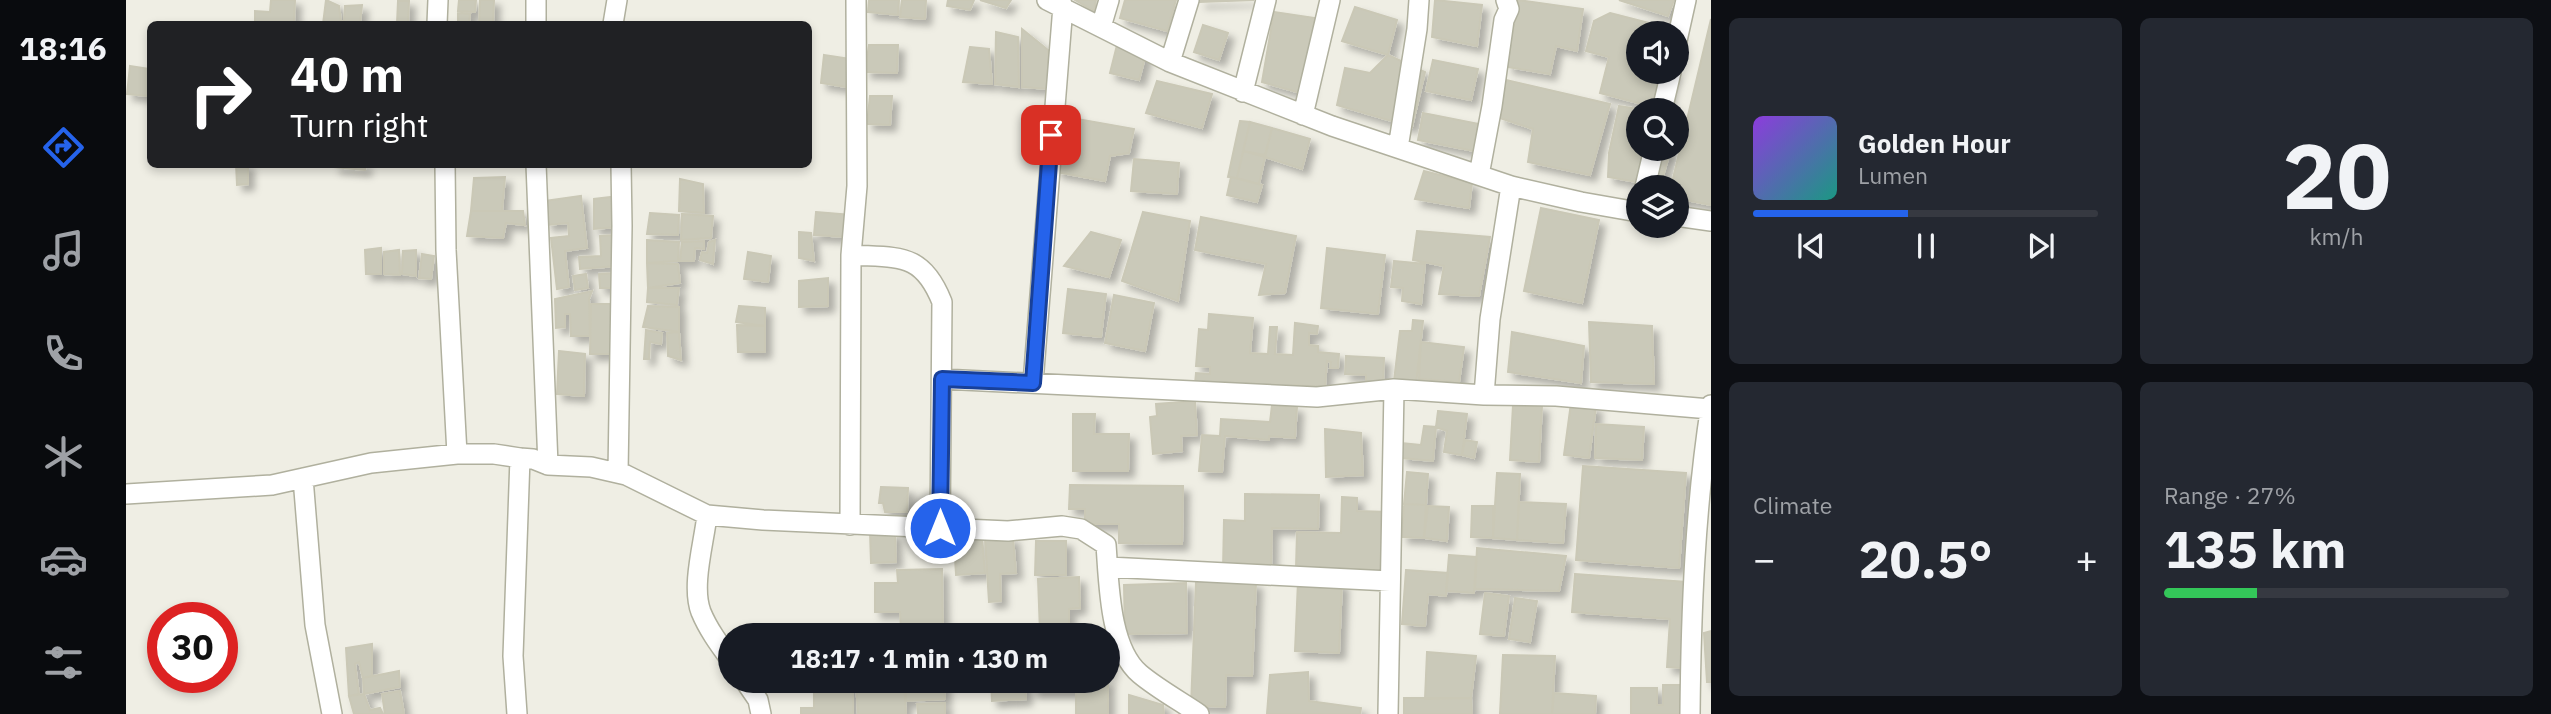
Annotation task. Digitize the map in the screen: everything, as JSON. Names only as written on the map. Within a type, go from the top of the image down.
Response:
[{"type":"street","points":[[437,21],[438,0]]},
{"type":"street","points":[[536,0],[536,21]]},
{"type":"street","points":[[614,21],[617,0]]},
{"type":"street","points":[[850,525],[851,254],[857,186],[856,0]]},
{"type":"street","points":[[1101,27],[1108,0]]},
{"type":"street","points":[[1170,62],[1189,0]]},
{"type":"street","points":[[1243,92],[1266,0]]},
{"type":"street","points":[[1303,115],[1330,0]]},
{"type":"street","points":[[1398,148],[1419,0]]},
{"type":"street","points":[[1479,175],[1508,9],[1505,0]]},
{"type":"street","points":[[1681,21],[1686,0]]},
{"type":"street","points":[[1033,383],[1055,3],[1170,62],[1303,115],[1511,186],[1626,210]]},
{"type":"street","points":[[445,168],[446,250],[457,454]]},
{"type":"street","points":[[536,168],[548,465]]},
{"type":"street","points":[[618,473],[621,168]]},
{"type":"street","points":[[1484,395],[1490,319],[1511,186]]},
{"type":"street","points":[[1689,218],[1711,221]]},
{"type":"street","points":[[851,254],[898,258],[922,268],[934,283],[942,302],[940,528]]},
{"type":"street","points":[[942,379],[1317,397],[1395,390],[1556,396],[1711,407],[1703,577],[1690,714]]},
{"type":"street","points":[[1388,714],[1395,390]]},
{"type":"street","points":[[126,494],[271,485],[371,463],[457,454],[494,454],[533,459],[548,465],[591,467],[618,473],[707,515],[850,525],[1008,531],[1062,526],[1081,529],[1106,545],[1114,623],[1126,654],[1138,673],[1199,714]]},
{"type":"street","points":[[517,714],[513,656],[520,458]]},
{"type":"street","points":[[303,478],[315,625],[332,714]]},
{"type":"street","points":[[707,515],[697,590],[700,609],[718,642]]},
{"type":"street","points":[[1108,567],[1390,581]]},
{"type":"street","points":[[1691,694],[1711,692]]},
{"type":"street","points":[[753,693],[761,714]]},
{"type":"building","points":[[271,0],[295,0],[294,21],[255,21],[255,11],[270,12]]},
{"type":"building","points":[[326,0],[339,6],[341,21],[323,21]]},
{"type":"building","points":[[459,0],[476,0],[475,12],[458,11]]},
{"type":"building","points":[[480,0],[494,0],[493,21],[479,21]]},
{"type":"building","points":[[869,0],[899,0],[898,15],[868,12]]},
{"type":"building","points":[[902,0],[926,0],[925,19],[900,17]]},
{"type":"building","points":[[948,0],[974,0],[970,10],[947,6]]},
{"type":"building","points":[[980,0],[1011,0],[1006,8]]},
{"type":"building","points":[[1075,0],[1096,0],[1094,11]]},
{"type":"building","points":[[1125,0],[1176,0],[1167,31],[1120,18]]},
{"type":"building","points":[[1200,0],[1254,0],[1200,2]]},
{"type":"building","points":[[1435,0],[1482,5],[1477,46],[1432,37]]},
{"type":"building","points":[[1518,0],[1583,9],[1577,51],[1556,46],[1550,74],[1507,67]]},
{"type":"building","points":[[1619,0],[1674,0],[1668,16]]},
{"type":"building","points":[[398,1],[409,1],[408,21],[397,21]]},
{"type":"building","points":[[362,5],[360,21],[344,21],[345,6]]},
{"type":"building","points":[[1355,7],[1397,20],[1388,55],[1342,41]]},
{"type":"building","points":[[1274,12],[1315,18],[1307,95],[1262,82]]},
{"type":"building","points":[[458,13],[470,14],[469,21],[458,21]]},
{"type":"building","points":[[1610,13],[1641,21],[1626,21],[1626,84],[1672,84],[1668,98],[1626,100],[1600,93],[1609,57],[1586,51],[1594,21]]},
{"type":"building","points":[[1711,19],[1711,205],[1689,201],[1689,175],[1674,175],[1677,161],[1689,161],[1689,111]]},
{"type":"building","points":[[1203,25],[1228,33],[1219,60],[1194,52]]},
{"type":"building","points":[[1022,29],[1048,50],[1049,89],[1022,87]]},
{"type":"building","points":[[996,32],[1018,37],[1019,87],[995,84]]},
{"type":"building","points":[[1119,37],[1146,54],[1139,80],[1110,73]]},
{"type":"building","points":[[869,45],[898,45],[897,73],[865,72]]},
{"type":"building","points":[[970,47],[989,49],[992,84],[963,82]]},
{"type":"building","points":[[824,55],[851,59],[847,87],[821,83]]},
{"type":"building","points":[[1388,55],[1425,72],[1412,127],[1337,105],[1345,68],[1370,73]]},
{"type":"building","points":[[1433,60],[1478,69],[1471,100],[1426,91]]},
{"type":"building","points":[[130,66],[147,69],[147,96],[127,94]]},
{"type":"building","points":[[1506,80],[1610,104],[1590,175],[1528,162],[1533,129],[1500,118]]},
{"type":"building","points":[[1157,81],[1212,94],[1202,128],[1146,113]]},
{"type":"building","points":[[870,96],[892,96],[890,125],[867,124]]},
{"type":"building","points":[[1619,106],[1626,107],[1626,161],[1667,161],[1663,175],[1626,175],[1626,180],[1608,177],[1609,153]]},
{"type":"building","points":[[1423,113],[1479,124],[1474,151],[1418,140]]},
{"type":"building","points":[[1066,117],[1134,129],[1129,153],[1110,156],[1105,181],[1056,172]]},
{"type":"building","points":[[1240,121],[1250,122],[1237,178],[1228,177]]},
{"type":"building","points":[[1250,122],[1272,128],[1265,155],[1243,151]]},
{"type":"building","points":[[1272,128],[1310,139],[1302,169],[1265,157]]},
{"type":"building","points":[[1243,151],[1265,157],[1259,184],[1237,178]]},
{"type":"building","points":[[1134,159],[1179,163],[1177,194],[1131,191]]},
{"type":"building","points":[[236,168],[248,168],[248,184],[237,185]]},
{"type":"building","points":[[1424,171],[1472,183],[1469,208],[1415,199]]},
{"type":"building","points":[[505,177],[502,211],[471,211],[474,178]]},
{"type":"building","points":[[1231,177],[1262,185],[1257,202],[1227,195]]},
{"type":"building","points":[[680,179],[703,184],[704,213],[679,211]]},
{"type":"building","points":[[581,196],[587,248],[565,251],[569,287],[557,289],[551,238],[569,236],[568,223],[547,225],[544,201]]},
{"type":"building","points":[[620,196],[617,227],[594,229],[594,199]]},
{"type":"building","points":[[1541,208],[1599,220],[1582,303],[1524,291]]},
{"type":"building","points":[[471,211],[523,211],[525,225],[506,223],[503,238],[467,236]]},
{"type":"building","points":[[816,212],[851,215],[847,237],[814,235]]},
{"type":"building","points":[[1143,212],[1190,221],[1178,301],[1122,281]]},
{"type":"building","points":[[650,213],[679,215],[678,235],[647,234]]},
{"type":"building","points":[[682,214],[713,216],[711,238],[681,240]]},
{"type":"building","points":[[1201,217],[1296,236],[1285,293],[1259,295],[1266,264],[1195,250]]},
{"type":"building","points":[[1417,231],[1490,237],[1479,296],[1439,294],[1444,266],[1413,260]]},
{"type":"building","points":[[799,232],[811,233],[814,261],[799,258]]},
{"type":"building","points":[[1091,232],[1121,240],[1109,277],[1064,266]]},
{"type":"building","points":[[615,235],[617,266],[580,269],[579,257],[601,256],[600,236]]},
{"type":"building","points":[[647,240],[679,242],[678,261],[647,263]]},
{"type":"building","points":[[715,240],[713,264],[700,260],[702,252],[707,253],[709,242]]},
{"type":"building","points":[[704,241],[704,249],[695,248],[694,261],[680,261],[682,242]]},
{"type":"building","points":[[381,248],[381,274],[366,274],[365,250]]},
{"type":"building","points":[[1327,248],[1385,255],[1378,314],[1321,308]]},
{"type":"building","points":[[399,250],[400,275],[384,274],[384,252]]},
{"type":"building","points":[[416,250],[416,276],[402,274],[403,251]]},
{"type":"building","points":[[748,252],[771,256],[768,282],[744,279]]},
{"type":"building","points":[[422,254],[434,256],[431,279],[419,278]]},
{"type":"building","points":[[1394,261],[1425,264],[1421,304],[1402,301],[1403,288],[1391,287]]},
{"type":"building","points":[[647,263],[678,264],[680,283],[648,288]]},
{"type":"building","points":[[615,273],[616,288],[600,288],[599,274]]},
{"type":"building","points":[[586,274],[588,288],[575,290],[573,276]]},
{"type":"building","points":[[828,278],[828,306],[799,307],[799,281]]},
{"type":"building","points":[[648,288],[679,288],[677,305],[647,302]]},
{"type":"building","points":[[1068,289],[1106,294],[1101,337],[1063,333]]},
{"type":"building","points":[[592,291],[589,299],[590,336],[571,336],[570,314],[565,314],[565,327],[556,328],[555,299]]},
{"type":"building","points":[[1114,295],[1154,303],[1145,351],[1105,343]]},
{"type":"building","points":[[591,304],[615,304],[614,354],[590,354]]},
{"type":"building","points":[[648,306],[679,307],[679,332],[643,327]]},
{"type":"building","points":[[739,306],[765,308],[765,326],[736,322]]},
{"type":"building","points":[[1209,314],[1253,318],[1250,353],[1268,354],[1270,327],[1277,327],[1275,354],[1293,355],[1295,323],[1318,326],[1317,334],[1309,333],[1309,345],[1318,346],[1318,352],[1339,354],[1338,368],[1330,368],[1331,362],[1327,361],[1325,387],[1295,385],[1294,392],[1195,384],[1196,373],[1210,374],[1210,367],[1196,366],[1199,329],[1208,330]]},
{"type":"building","points":[[1413,320],[1423,321],[1416,384],[1394,381],[1400,331],[1412,331]]},
{"type":"building","points":[[1589,322],[1652,326],[1654,384],[1591,382]]},
{"type":"building","points":[[737,325],[765,326],[765,352],[738,352]]},
{"type":"building","points":[[646,330],[662,333],[661,344],[650,342],[649,359],[644,359]]},
{"type":"building","points":[[679,332],[681,360],[668,356],[667,333]]},
{"type":"building","points":[[1512,332],[1584,346],[1581,383],[1508,372]]},
{"type":"building","points":[[1421,342],[1464,347],[1459,382],[1419,379]]},
{"type":"building","points":[[559,351],[585,354],[584,396],[557,394]]},
{"type":"building","points":[[1346,356],[1384,358],[1383,383],[1366,382],[1366,375],[1345,374]]},
{"type":"building","points":[[1195,401],[1197,435],[1181,436],[1182,451],[1153,454],[1150,417],[1157,416],[1156,404]]},
{"type":"building","points":[[1571,403],[1596,407],[1589,458],[1564,455]]},
{"type":"building","points":[[1272,405],[1297,407],[1295,438],[1269,436],[1269,440],[1225,436],[1222,472],[1199,471],[1202,435],[1220,436],[1221,419],[1270,422]]},
{"type":"building","points":[[1513,405],[1542,406],[1539,462],[1510,460]]},
{"type":"building","points":[[1438,411],[1467,414],[1462,455],[1444,452],[1447,431],[1436,427]]},
{"type":"building","points":[[1073,414],[1095,414],[1094,434],[1129,434],[1128,471],[1073,471]]},
{"type":"building","points":[[1596,424],[1644,427],[1642,460],[1595,458]]},
{"type":"building","points":[[1424,426],[1436,427],[1433,461],[1401,458],[1402,443],[1421,445]]},
{"type":"building","points":[[1325,429],[1361,433],[1363,475],[1326,477]]},
{"type":"building","points":[[1465,440],[1477,442],[1474,458],[1462,455]]},
{"type":"building","points":[[1583,466],[1686,473],[1679,568],[1576,560]]},
{"type":"building","points":[[1407,472],[1428,474],[1426,505],[1404,504]]},
{"type":"building","points":[[1497,473],[1520,474],[1517,540],[1493,538]]},
{"type":"building","points":[[1070,485],[1183,486],[1182,544],[1119,543],[1119,524],[1085,524],[1085,509],[1069,509]]},
{"type":"building","points":[[881,487],[908,488],[907,512],[885,512],[883,503],[879,503]]},
{"type":"building","points":[[1245,494],[1319,495],[1318,529],[1272,528],[1271,571],[1223,570],[1224,520],[1245,521]]},
{"type":"building","points":[[1342,497],[1357,498],[1357,511],[1388,512],[1386,571],[1296,568],[1297,532],[1341,533]]},
{"type":"building","points":[[1519,502],[1566,504],[1563,543],[1517,540]]},
{"type":"building","points":[[1404,504],[1426,505],[1424,538],[1402,537]]},
{"type":"building","points":[[1428,506],[1449,507],[1447,541],[1424,538]]},
{"type":"building","points":[[1472,506],[1493,506],[1493,538],[1471,537]]},
{"type":"building","points":[[870,532],[895,532],[896,562],[871,563]]},
{"type":"building","points":[[1013,537],[1016,573],[1000,574],[1001,601],[989,602],[985,539]]},
{"type":"building","points":[[982,538],[985,573],[956,575],[954,540]]},
{"type":"building","points":[[1036,541],[1066,541],[1066,575],[1035,575]]},
{"type":"building","points":[[1477,548],[1566,556],[1559,591],[1475,589]]},
{"type":"building","points":[[1449,555],[1476,557],[1474,593],[1446,591]]},
{"type":"building","points":[[942,569],[943,623],[901,623],[900,612],[875,612],[875,583],[898,583],[897,570]]},
{"type":"building","points":[[1406,570],[1448,573],[1446,596],[1428,594],[1425,626],[1402,624]]},
{"type":"building","points":[[1575,574],[1687,582],[1681,668],[1667,667],[1670,619],[1572,612]]},
{"type":"building","points":[[1079,577],[1080,608],[1069,609],[1069,623],[1040,623],[1038,579]]},
{"type":"building","points":[[1196,581],[1256,583],[1252,676],[1226,675],[1225,707],[1191,705]]},
{"type":"building","points":[[1298,581],[1342,583],[1339,653],[1295,651]]},
{"type":"building","points":[[1186,583],[1187,633],[1125,634],[1124,585]]},
{"type":"building","points":[[1485,593],[1509,596],[1504,636],[1480,634]]},
{"type":"building","points":[[1515,598],[1537,601],[1530,642],[1509,639]]},
{"type":"building","points":[[1711,631],[1711,682],[1707,682],[1704,633]]},
{"type":"building","points":[[372,644],[372,676],[363,678],[359,662],[355,664],[359,694],[349,696],[346,648]]},
{"type":"building","points":[[1427,652],[1476,656],[1471,698],[1425,699]]},
{"type":"building","points":[[1503,655],[1555,656],[1552,714],[1500,714]]},
{"type":"building","points":[[399,671],[400,687],[364,694],[363,678]]},
{"type":"building","points":[[1308,672],[1309,701],[1361,708],[1360,714],[1267,714],[1270,675]]},
{"type":"building","points":[[1663,685],[1682,685],[1683,714],[1631,714],[1631,688],[1657,688],[1657,705],[1663,705]]},
{"type":"building","points":[[400,691],[404,714],[385,714],[382,694]]},
{"type":"building","points":[[814,693],[853,693],[853,714],[801,714],[801,708],[814,708]]},
{"type":"building","points":[[857,693],[905,693],[906,714],[858,714]]},
{"type":"building","points":[[906,693],[945,693],[945,699],[906,701]]},
{"type":"building","points":[[992,693],[1026,693],[1026,699],[992,701]]},
{"type":"building","points":[[1076,693],[1108,693],[1108,714],[1076,714]]},
{"type":"building","points":[[1554,693],[1596,696],[1595,714],[1552,714]]},
{"type":"building","points":[[364,694],[370,710],[380,708],[383,714],[354,714],[349,696]]},
{"type":"building","points":[[1129,695],[1163,705],[1164,714],[1129,714]]},
{"type":"building","points":[[1404,698],[1471,698],[1472,714],[1404,714]]},
{"type":"building","points":[[945,703],[945,714],[918,714],[917,704]]},
{"type":"route","points":[[940,528],[942,379],[1033,383],[1051,135]]}]
